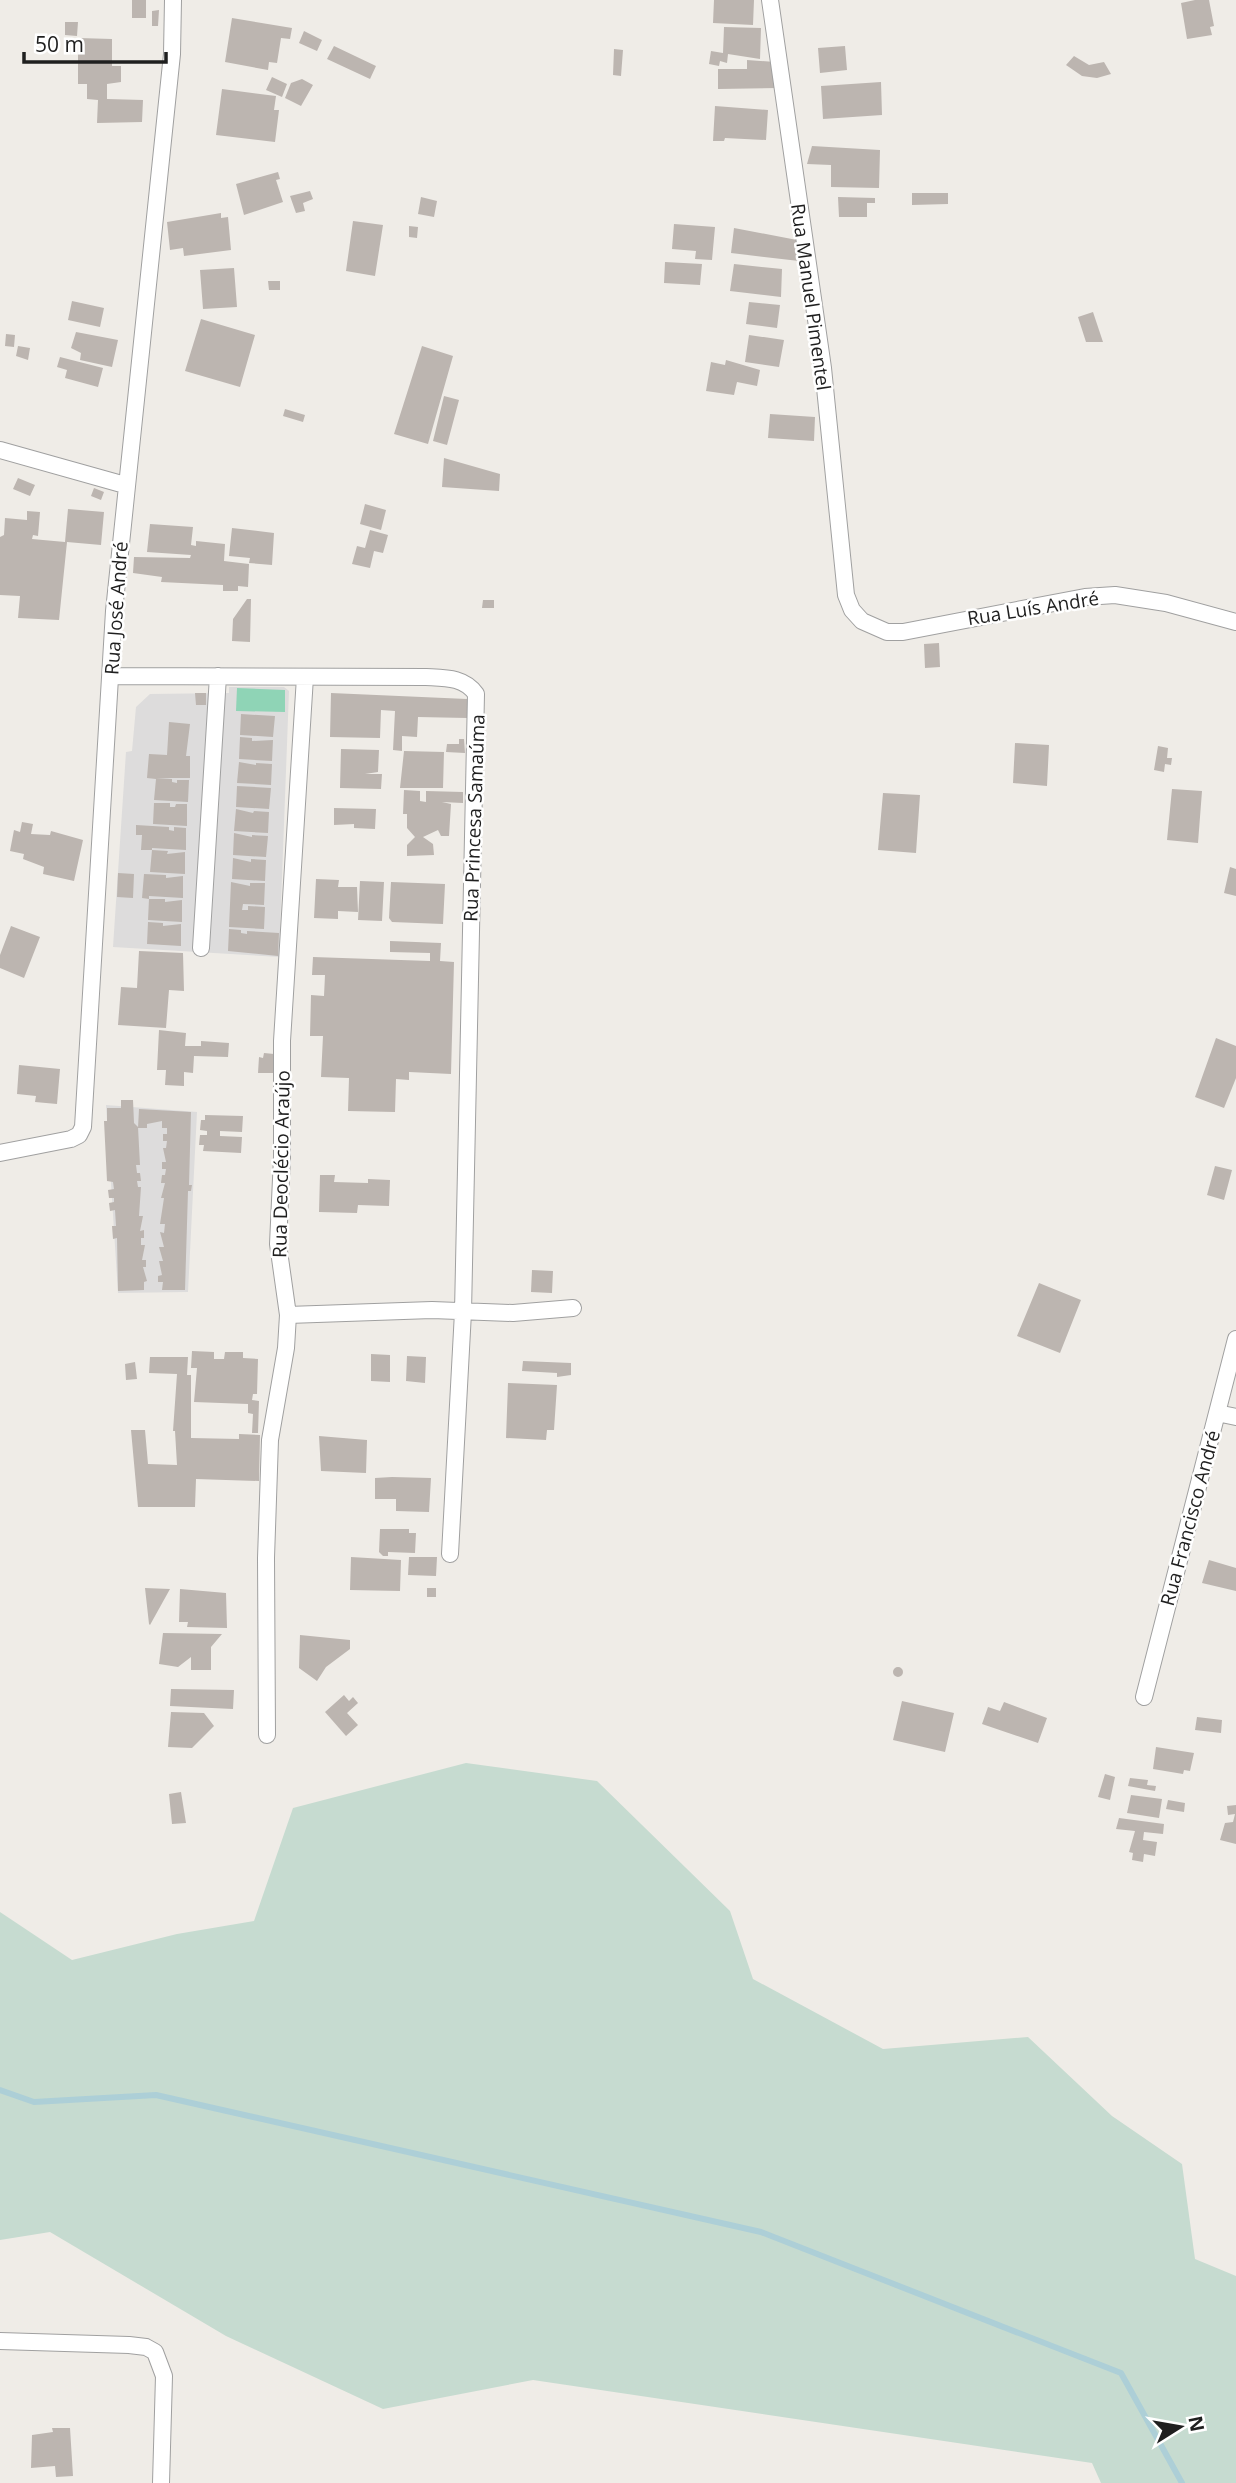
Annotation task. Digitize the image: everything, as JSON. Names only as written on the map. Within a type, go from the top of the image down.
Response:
[{"type":"street","name":"Rua José André","points":[[0,1153],[71,1139],[79,1135],[83,1127],[125,485],[146,327],[172,54],[173,0]]},
{"type":"street","name":"Rua Manuel Pimentel","points":[[769,0],[823,368],[846,595]]},
{"type":"street","points":[[0,450],[125,485]]},
{"type":"street","name":"Rua Luís André","points":[[846,595],[852,610],[862,621],[887,632],[903,632],[1073,598],[1115,595],[1166,603],[1236,622]]},
{"type":"street","name":"Rua Princesa Samaúma","points":[[111,676],[447,678],[470,685],[476,694],[463,1312]]},
{"type":"street","points":[[201,948],[218,676]]},
{"type":"street","name":"Rua Deoclécio Araújo","points":[[267,1735],[266,1558],[271,1440],[286,1348],[288,1315],[278,1244],[282,1157],[282,1041],[305,677]]},
{"type":"street","points":[[288,1315],[381,1311],[513,1313],[573,1308]]},
{"type":"street","points":[[450,1554],[463,1312]]},
{"type":"street","name":"Rua Francisco André","points":[[1144,1697],[1236,1339]]},
{"type":"street","points":[[1217,1413],[1236,1417]]},
{"type":"street","points":[[0,2341],[129,2345],[146,2347],[155,2352],[162,2363],[163,2376],[161,2483]]},
{"type":"shaded area","points":[[229,687],[284,687],[289,691],[279,957],[113,947],[126,752],[132,751],[136,707],[150,694],[229,693]]},
{"type":"shaded area","points":[[106,1105],[197,1112],[188,1292],[118,1293]]},
{"type":"green space","points":[[237,688],[285,690],[285,712],[236,711]]},
{"type":"green space","points":[[466,1763],[597,1781],[730,1911],[753,1979],[883,2049],[1028,2037],[1112,2116],[1182,2164],[1195,2259],[1236,2276],[1236,2483],[1101,2483],[1092,2463],[533,2380],[383,2409],[226,2336],[50,2232],[0,2240],[0,1912],[72,1960],[177,1934],[254,1921],[293,1808]]},
{"type":"building","points":[[132,0],[146,0],[146,18],[132,18]]},
{"type":"building","points":[[714,0],[754,0],[753,25],[713,23]]},
{"type":"building","points":[[1209,0],[1214,26],[1210,27],[1212,35],[1187,39],[1181,3]]},
{"type":"building","points":[[159,10],[158,26],[152,26],[152,11]]},
{"type":"building","points":[[232,18],[292,28],[290,39],[281,38],[277,63],[269,62],[268,70],[225,62]]},
{"type":"building","points":[[65,22],[78,22],[77,36],[65,35]]},
{"type":"building","points":[[724,27],[761,28],[760,59],[728,54],[727,63],[720,61],[719,66],[709,64],[711,51],[723,53]]},
{"type":"building","points":[[304,31],[322,40],[317,51],[299,43]]},
{"type":"building","points":[[78,38],[112,39],[112,66],[121,66],[121,82],[107,84],[107,99],[143,100],[142,122],[97,123],[98,100],[87,99],[87,84],[78,84]]},
{"type":"building","points":[[334,46],[376,66],[370,79],[327,59]]},
{"type":"building","points":[[845,46],[847,70],[820,73],[818,48]]},
{"type":"building","points":[[614,49],[623,50],[621,76],[613,75]]},
{"type":"building","points":[[1074,56],[1089,65],[1104,62],[1111,74],[1097,78],[1082,76],[1066,65]]},
{"type":"building","points":[[747,60],[775,62],[778,88],[718,89],[718,69],[747,69]]},
{"type":"building","points":[[272,77],[287,84],[282,97],[266,90]]},
{"type":"building","points":[[302,79],[313,85],[301,106],[285,98],[291,83]]},
{"type":"building","points":[[881,82],[882,115],[823,119],[821,86]]},
{"type":"building","points":[[222,89],[276,96],[274,110],[279,110],[275,142],[216,135]]},
{"type":"building","points":[[715,106],[768,110],[766,140],[725,138],[724,141],[713,141]]},
{"type":"building","points":[[812,146],[880,150],[879,188],[831,187],[831,165],[807,164]]},
{"type":"building","points":[[278,172],[280,179],[276,180],[283,202],[244,215],[236,184]]},
{"type":"building","points":[[310,191],[313,199],[303,203],[305,211],[296,213],[290,196]]},
{"type":"building","points":[[912,193],[948,193],[948,204],[912,205]]},
{"type":"building","points":[[421,197],[437,201],[434,217],[418,214]]},
{"type":"building","points":[[838,197],[875,198],[875,203],[867,203],[867,217],[839,217]]},
{"type":"building","points":[[221,213],[221,218],[228,217],[231,250],[184,256],[183,248],[170,250],[167,222]]},
{"type":"building","points":[[353,221],[383,225],[375,276],[346,271]]},
{"type":"building","points":[[674,224],[715,227],[712,260],[695,259],[696,251],[672,249]]},
{"type":"building","points":[[409,226],[418,227],[417,238],[409,237]]},
{"type":"building","points":[[734,228],[797,240],[799,261],[731,253]]},
{"type":"building","points":[[665,262],[702,264],[700,285],[664,283]]},
{"type":"building","points":[[734,264],[782,269],[781,297],[730,291]]},
{"type":"building","points":[[234,268],[237,307],[203,309],[200,270]]},
{"type":"building","points":[[268,281],[280,281],[280,290],[269,290]]},
{"type":"building","points":[[72,301],[104,308],[100,327],[68,320]]},
{"type":"building","points":[[749,302],[780,305],[777,328],[746,324]]},
{"type":"building","points":[[1093,312],[1103,342],[1086,342],[1078,317]]},
{"type":"building","points":[[201,319],[255,335],[240,387],[185,371]]},
{"type":"building","points":[[76,332],[118,340],[112,367],[80,360],[81,353],[71,348]]},
{"type":"building","points":[[6,334],[15,335],[14,347],[5,346]]},
{"type":"building","points":[[749,335],[784,340],[779,367],[745,362]]},
{"type":"building","points":[[18,346],[30,348],[28,360],[16,356]]},
{"type":"building","points":[[422,346],[453,356],[428,444],[394,434]]},
{"type":"building","points":[[60,357],[103,368],[98,387],[65,378],[67,370],[57,367]]},
{"type":"building","points":[[726,360],[760,370],[757,386],[737,382],[734,395],[706,391],[711,362],[725,365]]},
{"type":"building","points":[[444,396],[459,400],[447,445],[433,441]]},
{"type":"building","points":[[285,409],[305,415],[303,422],[283,416]]},
{"type":"building","points":[[770,414],[815,417],[814,441],[768,438]]},
{"type":"building","points":[[444,458],[500,474],[499,491],[442,487]]},
{"type":"building","points":[[18,478],[35,485],[30,496],[13,489]]},
{"type":"building","points":[[94,488],[104,492],[101,500],[91,496]]},
{"type":"building","points":[[365,504],[386,510],[381,530],[360,524]]},
{"type":"building","points":[[68,509],[104,512],[101,545],[67,542],[59,620],[18,618],[20,596],[0,595],[0,537],[4,535],[5,518],[27,520],[27,511],[40,512],[38,536],[33,535],[32,539],[65,542]]},
{"type":"building","points":[[150,524],[193,527],[191,545],[196,546],[196,541],[225,544],[224,561],[249,564],[248,587],[238,586],[238,591],[223,591],[223,585],[161,582],[162,577],[133,573],[134,557],[190,558],[191,555],[147,552]]},
{"type":"building","points":[[232,528],[274,533],[272,565],[249,563],[250,558],[229,556]]},
{"type":"building","points":[[370,530],[388,535],[383,553],[374,551],[370,568],[352,564],[357,546],[365,548]]},
{"type":"building","points":[[247,599],[251,599],[250,642],[232,641],[233,619]]},
{"type":"building","points":[[483,600],[494,600],[494,608],[482,608]]},
{"type":"building","points":[[939,643],[940,667],[925,668],[924,644]]},
{"type":"building","points":[[195,693],[206,693],[206,705],[196,705]]},
{"type":"building","points":[[331,693],[467,699],[467,718],[418,717],[417,737],[402,736],[402,751],[393,750],[395,711],[381,710],[380,738],[330,737]]},
{"type":"building","points":[[241,714],[275,716],[273,737],[240,735]]},
{"type":"building","points":[[169,722],[190,724],[186,756],[190,756],[190,778],[156,778],[172,779],[172,782],[177,783],[177,780],[189,780],[188,802],[154,800],[156,779],[147,778],[149,754],[167,755]]},
{"type":"building","points":[[240,737],[252,738],[252,741],[273,740],[272,761],[239,759]]},
{"type":"building","points":[[459,739],[464,739],[465,753],[446,752],[447,744],[459,744]]},
{"type":"building","points":[[1015,743],[1049,745],[1047,786],[1013,783]]},
{"type":"building","points":[[1158,746],[1168,748],[1167,758],[1172,758],[1171,765],[1165,764],[1164,772],[1154,770]]},
{"type":"building","points":[[341,749],[379,750],[378,772],[365,774],[382,774],[381,789],[340,788]]},
{"type":"building","points":[[404,751],[444,752],[443,788],[400,788]]},
{"type":"building","points":[[239,762],[272,764],[271,785],[237,783]]},
{"type":"building","points":[[237,786],[271,788],[269,809],[236,807]]},
{"type":"building","points":[[1172,789],[1202,791],[1198,843],[1167,840]]},
{"type":"building","points":[[404,790],[420,791],[420,801],[426,802],[426,791],[463,792],[463,803],[442,802],[451,804],[449,836],[441,836],[438,830],[423,837],[433,844],[434,855],[407,856],[407,845],[415,837],[407,828],[407,814],[403,814]]},
{"type":"building","points":[[883,793],[920,795],[916,853],[878,850]]},
{"type":"building","points":[[154,803],[170,803],[170,807],[187,804],[187,826],[153,824]]},
{"type":"building","points":[[334,808],[376,809],[375,829],[354,828],[354,824],[334,825]]},
{"type":"building","points":[[236,809],[253,813],[269,812],[268,833],[234,831]]},
{"type":"building","points":[[22,822],[33,824],[31,834],[50,835],[51,831],[83,840],[74,881],[43,874],[44,867],[23,859],[24,854],[10,851],[14,830],[20,832]]},
{"type":"building","points":[[136,825],[169,827],[169,830],[174,831],[174,827],[186,828],[186,850],[141,850],[142,835],[136,835]]},
{"type":"building","points":[[234,833],[252,837],[268,836],[266,857],[233,855]]},
{"type":"building","points":[[152,850],[168,851],[167,854],[185,852],[185,874],[150,872]]},
{"type":"building","points":[[233,858],[251,862],[251,859],[266,860],[265,881],[232,879]]},
{"type":"building","points":[[1230,867],[1236,869],[1236,896],[1224,893]]},
{"type":"building","points":[[118,873],[134,874],[133,898],[117,897]]},
{"type":"building","points":[[144,874],[166,875],[166,878],[183,876],[183,898],[142,898]]},
{"type":"building","points":[[316,879],[339,880],[338,887],[357,887],[358,912],[338,911],[338,919],[314,918]]},
{"type":"building","points":[[360,881],[384,882],[382,921],[358,920]]},
{"type":"building","points":[[231,882],[250,886],[250,883],[265,883],[264,905],[243,904],[242,910],[248,910],[248,906],[265,907],[264,929],[229,927]]},
{"type":"building","points":[[391,882],[445,884],[443,924],[392,922],[389,918]]},
{"type":"building","points":[[149,899],[165,899],[165,902],[182,900],[182,922],[148,920]]},
{"type":"building","points":[[148,922],[163,923],[163,926],[181,924],[181,946],[147,944]]},
{"type":"building","points":[[11,926],[40,937],[24,978],[0,968],[0,955]]},
{"type":"building","points":[[229,929],[241,930],[241,933],[247,934],[247,931],[279,933],[278,956],[228,951]]},
{"type":"building","points":[[390,941],[441,943],[440,961],[454,962],[451,1074],[409,1072],[409,1080],[396,1079],[395,1112],[348,1111],[349,1078],[321,1077],[323,1036],[310,1036],[311,995],[324,996],[325,975],[312,975],[313,957],[430,961],[430,953],[390,952]]},
{"type":"building","points":[[139,951],[183,953],[184,991],[169,990],[166,1028],[118,1025],[121,987],[137,988]]},
{"type":"building","points":[[159,1030],[186,1033],[185,1046],[201,1046],[201,1041],[229,1043],[228,1057],[194,1056],[193,1073],[184,1072],[184,1086],[165,1085],[166,1070],[157,1070]]},
{"type":"building","points":[[1216,1038],[1236,1046],[1236,1078],[1224,1108],[1195,1097]]},
{"type":"building","points":[[264,1053],[274,1054],[273,1073],[258,1073],[259,1057],[263,1058]]},
{"type":"building","points":[[19,1065],[60,1069],[57,1104],[35,1102],[36,1096],[17,1094]]},
{"type":"building","points":[[121,1100],[133,1100],[134,1123],[138,1127],[140,1165],[136,1165],[141,1181],[137,1181],[138,1187],[141,1187],[139,1216],[143,1216],[140,1231],[144,1230],[141,1245],[145,1245],[142,1260],[146,1260],[146,1267],[143,1267],[147,1281],[144,1282],[144,1290],[118,1291],[117,1238],[113,1239],[112,1226],[116,1226],[115,1210],[110,1211],[109,1203],[114,1202],[114,1198],[109,1198],[108,1190],[114,1189],[113,1182],[107,1181],[104,1121],[107,1121],[107,1108],[121,1108]]},
{"type":"building","points":[[139,1109],[191,1112],[189,1185],[192,1185],[191,1191],[188,1191],[185,1290],[162,1290],[163,1282],[158,1282],[158,1276],[162,1275],[159,1261],[163,1261],[159,1247],[164,1247],[160,1232],[164,1233],[165,1224],[160,1224],[164,1198],[161,1198],[165,1183],[161,1183],[166,1169],[162,1169],[162,1162],[166,1162],[163,1148],[166,1148],[167,1141],[163,1141],[163,1134],[167,1134],[167,1128],[162,1128],[162,1121],[147,1124],[147,1128],[138,1128]]},
{"type":"building","points":[[205,1115],[243,1116],[242,1132],[220,1131],[220,1136],[242,1137],[241,1153],[203,1151],[204,1145],[199,1145],[200,1135],[207,1135],[207,1131],[200,1130],[201,1120],[205,1120]]},
{"type":"building","points":[[1215,1166],[1232,1170],[1224,1200],[1207,1195]]},
{"type":"building","points":[[320,1175],[335,1175],[334,1182],[368,1183],[368,1179],[390,1180],[389,1206],[358,1205],[357,1213],[319,1212]]},
{"type":"building","points":[[532,1270],[553,1271],[552,1293],[531,1292]]},
{"type":"building","points":[[1039,1283],[1081,1300],[1060,1353],[1017,1336]]},
{"type":"building","points":[[192,1351],[214,1352],[214,1359],[224,1359],[225,1352],[243,1352],[243,1358],[258,1359],[257,1394],[253,1394],[252,1400],[259,1401],[258,1433],[252,1433],[253,1414],[248,1413],[248,1404],[194,1402],[197,1368],[191,1368]]},
{"type":"building","points":[[371,1354],[390,1355],[390,1382],[371,1381]]},
{"type":"building","points":[[407,1356],[426,1357],[425,1383],[406,1381]]},
{"type":"building","points":[[150,1357],[188,1357],[187,1375],[191,1375],[191,1438],[239,1439],[239,1434],[260,1435],[259,1481],[196,1479],[195,1507],[138,1507],[131,1430],[145,1430],[148,1464],[177,1465],[173,1431],[177,1374],[149,1373]]},
{"type":"building","points":[[523,1361],[571,1363],[571,1375],[557,1377],[557,1373],[522,1371]]},
{"type":"building","points":[[135,1362],[137,1379],[126,1380],[125,1364]]},
{"type":"building","points":[[508,1383],[557,1385],[554,1430],[547,1430],[546,1440],[506,1438]]},
{"type":"building","points":[[319,1436],[367,1440],[366,1473],[321,1471]]},
{"type":"building","points":[[375,1478],[431,1478],[429,1512],[396,1511],[396,1499],[375,1499]]},
{"type":"building","points":[[380,1529],[409,1529],[409,1533],[416,1533],[415,1553],[388,1552],[388,1556],[383,1556],[379,1552]]},
{"type":"building","points":[[351,1557],[401,1560],[400,1591],[350,1590]]},
{"type":"building","points":[[409,1557],[437,1557],[436,1576],[408,1575]]},
{"type":"building","points":[[1209,1560],[1236,1568],[1236,1591],[1202,1583]]},
{"type":"building","points":[[145,1588],[170,1589],[150,1625],[149,1624]]},
{"type":"building","points":[[427,1588],[436,1588],[436,1597],[427,1597]]},
{"type":"building","points":[[180,1589],[226,1593],[227,1628],[187,1627],[188,1622],[179,1622]]},
{"type":"building","points":[[163,1633],[222,1634],[211,1647],[211,1670],[191,1670],[191,1657],[178,1667],[159,1664]]},
{"type":"building","points":[[300,1635],[350,1640],[350,1649],[326,1667],[317,1681],[299,1668]]},
{"type":"building","points":[[898,1667],[902,1668],[902,1676],[898,1677],[894,1676],[893,1672],[894,1668]]},
{"type":"building","points":[[171,1689],[234,1690],[233,1709],[170,1706]]},
{"type":"building","points":[[344,1695],[349,1701],[353,1697],[358,1703],[347,1713],[358,1725],[346,1736],[325,1712]]},
{"type":"building","points":[[902,1701],[954,1713],[945,1752],[893,1740]]},
{"type":"building","points":[[1004,1702],[1047,1718],[1038,1743],[982,1724],[988,1707],[1000,1711]]},
{"type":"building","points":[[171,1712],[204,1713],[214,1726],[192,1748],[168,1747]]},
{"type":"building","points":[[1197,1717],[1222,1720],[1221,1733],[1195,1730]]},
{"type":"building","points":[[1156,1747],[1194,1753],[1190,1771],[1184,1770],[1183,1774],[1153,1769]]},
{"type":"building","points":[[1105,1774],[1115,1777],[1110,1800],[1098,1797]]},
{"type":"building","points":[[1130,1778],[1148,1780],[1147,1785],[1156,1786],[1155,1791],[1128,1786]]},
{"type":"building","points":[[181,1792],[186,1823],[172,1824],[169,1794]]},
{"type":"building","points":[[1131,1795],[1162,1799],[1159,1818],[1127,1813]]},
{"type":"building","points":[[1168,1800],[1185,1803],[1184,1812],[1166,1809]]},
{"type":"building","points":[[1236,1805],[1236,1844],[1220,1840],[1225,1823],[1233,1822],[1235,1814],[1228,1815],[1227,1806]]},
{"type":"building","points":[[1119,1818],[1164,1824],[1163,1834],[1144,1832],[1143,1840],[1157,1842],[1155,1856],[1144,1854],[1143,1862],[1132,1860],[1133,1853],[1129,1852],[1135,1831],[1116,1829]]},
{"type":"building","points":[[52,2428],[70,2428],[73,2476],[56,2477],[55,2466],[31,2468],[32,2435],[53,2432]]},
{"type":"waterway","points":[[0,2090],[34,2102],[156,2095],[761,2232],[1121,2373],[1182,2483]]}]
